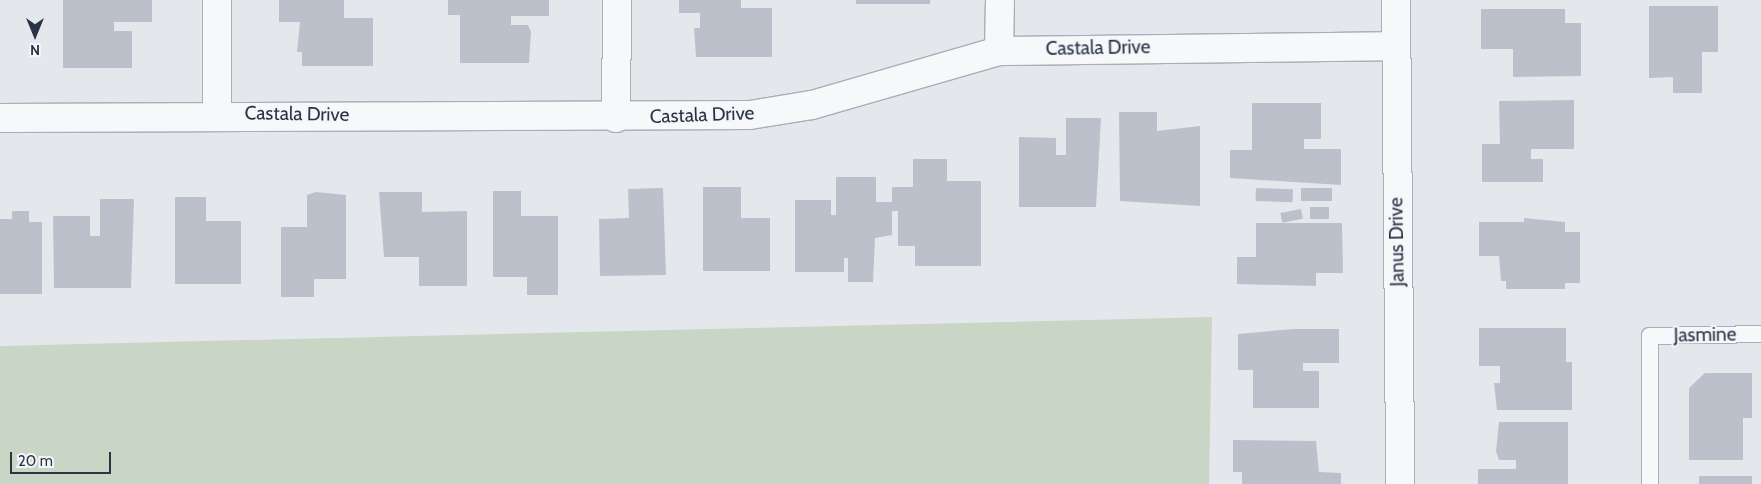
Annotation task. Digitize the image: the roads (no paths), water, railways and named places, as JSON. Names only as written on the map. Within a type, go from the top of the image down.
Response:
[{"type":"street","points":[[217,0],[217,114]]},
{"type":"street","points":[[616,118],[617,0]]},
{"type":"street","points":[[999,51],[1000,0]]},
{"type":"street","name":"Janus Drive","points":[[1396,0],[1400,484]]},
{"type":"street","name":"Castala Drive","points":[[0,118],[217,114],[616,118],[750,115],[812,104],[999,51],[1395,46]]},
{"type":"lane","name":"Jasmine","points":[[1650,484],[1650,336],[1761,334]]}]
